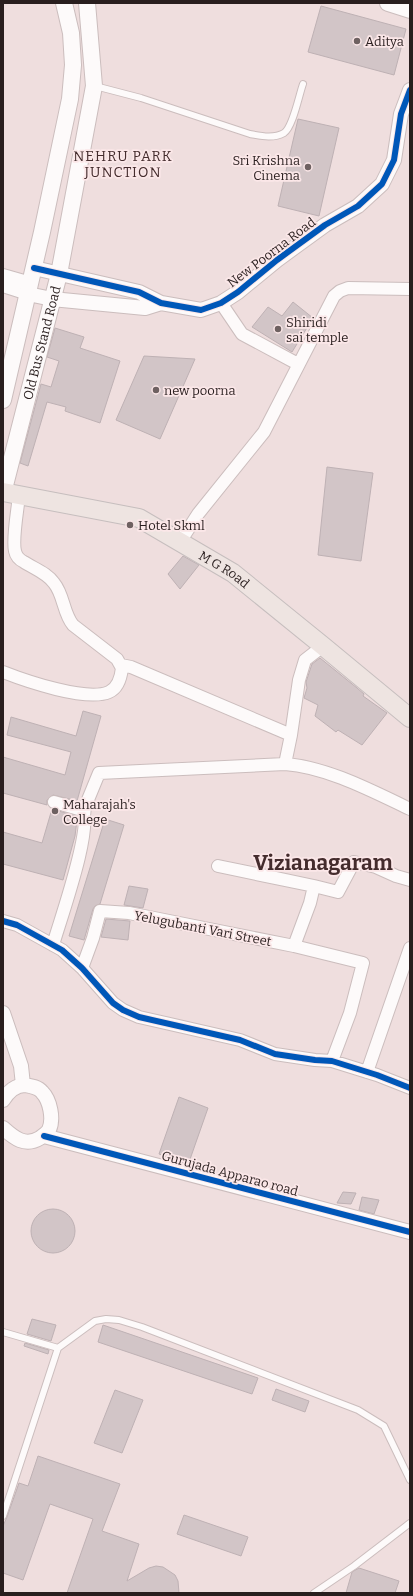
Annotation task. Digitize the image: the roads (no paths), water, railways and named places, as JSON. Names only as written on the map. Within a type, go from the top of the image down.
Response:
[{"type":"main road","name":"Old Bus Stand Road","points":[[3,400],[31,282],[70,99],[73,65],[71,33],[64,3]]},
{"type":"main road","name":"Old Bus Stand Road","points":[[9,493],[52,299],[59,274],[94,86],[87,3]]},
{"type":"main road","points":[[388,3],[410,10]]},
{"type":"main road","name":"M G Road","points":[[9,493],[138,518],[233,573],[410,718]]},
{"type":"street","name":"New Poorna Road","points":[[161,303],[201,310],[221,303],[238,292],[277,260],[325,225],[358,206],[382,184],[394,160],[401,114],[410,90]]},
{"type":"street","points":[[3,286],[31,282],[59,274],[139,292],[161,303]]},
{"type":"street","points":[[3,275],[31,282],[52,299],[145,308],[161,303]]},
{"type":"street","points":[[180,542],[198,514],[264,432],[330,302],[340,291],[348,288],[410,289]]},
{"type":"street","points":[[221,303],[242,334],[298,364]]},
{"type":"street","points":[[3,672],[68,692],[99,694],[109,692],[116,688],[122,668],[117,659],[73,625],[68,619],[58,589],[54,582],[22,561],[17,556],[15,550],[9,493]]},
{"type":"street","points":[[285,764],[299,680],[305,660],[323,646]]},
{"type":"street","points":[[121,665],[131,667],[291,734]]},
{"type":"street","points":[[52,945],[77,867],[84,826],[85,807],[99,773],[285,764],[314,768],[378,793],[410,809]]},
{"type":"street","points":[[54,802],[82,810],[84,816]]},
{"type":"street","points":[[218,866],[338,892],[354,862],[376,867],[396,876],[410,880]]},
{"type":"street","points":[[294,946],[310,903],[314,886]]},
{"type":"street","name":"Yelugubanti Vari Street","points":[[82,968],[93,938],[100,912],[129,913],[294,946],[363,963],[350,1013],[332,1061]]},
{"type":"street","points":[[3,921],[17,925],[62,950],[82,968],[113,1003],[123,1010],[139,1017],[240,1040],[275,1054],[332,1061],[410,1088]]},
{"type":"street","points":[[367,1072],[410,948]]},
{"type":"street","points":[[3,1013],[21,1066],[22,1085]]},
{"type":"street","points":[[3,1100],[14,1088],[22,1085],[33,1086],[42,1091],[47,1100],[51,1119],[49,1130],[44,1136],[35,1141],[24,1142],[13,1138],[3,1128]]},
{"type":"street","name":"Gurujada Apparao road","points":[[44,1136],[410,1232]]},
{"type":"lane","points":[[94,86],[141,98],[250,134],[267,137],[276,136],[286,132],[303,84]]},
{"type":"lane","points":[[3,1516],[58,1348],[95,1321],[106,1319],[119,1320],[149,1330],[358,1410],[384,1426],[410,1480]]},
{"type":"lane","points":[[3,1332],[58,1348]]},
{"type":"lane","points":[[314,1593],[354,1566],[410,1523]]},
{"type":"place","name":"Aditya","points":[[357,41]]},
{"type":"place","name":"Sri Krishna Cinema","points":[[308,167]]},
{"type":"place","name":"Shiridi sai temple","points":[[278,329]]},
{"type":"place","name":"new poorna","points":[[156,390]]},
{"type":"place","name":"Hotel Skml","points":[[130,525]]},
{"type":"place","name":"Maharajah's College","points":[[55,811]]},
{"type":"district","name":"NEHRU PARK JUNCTION","points":[[123,164]]},
{"type":"district","name":"Vizianagaram","points":[[323,863]]}]
